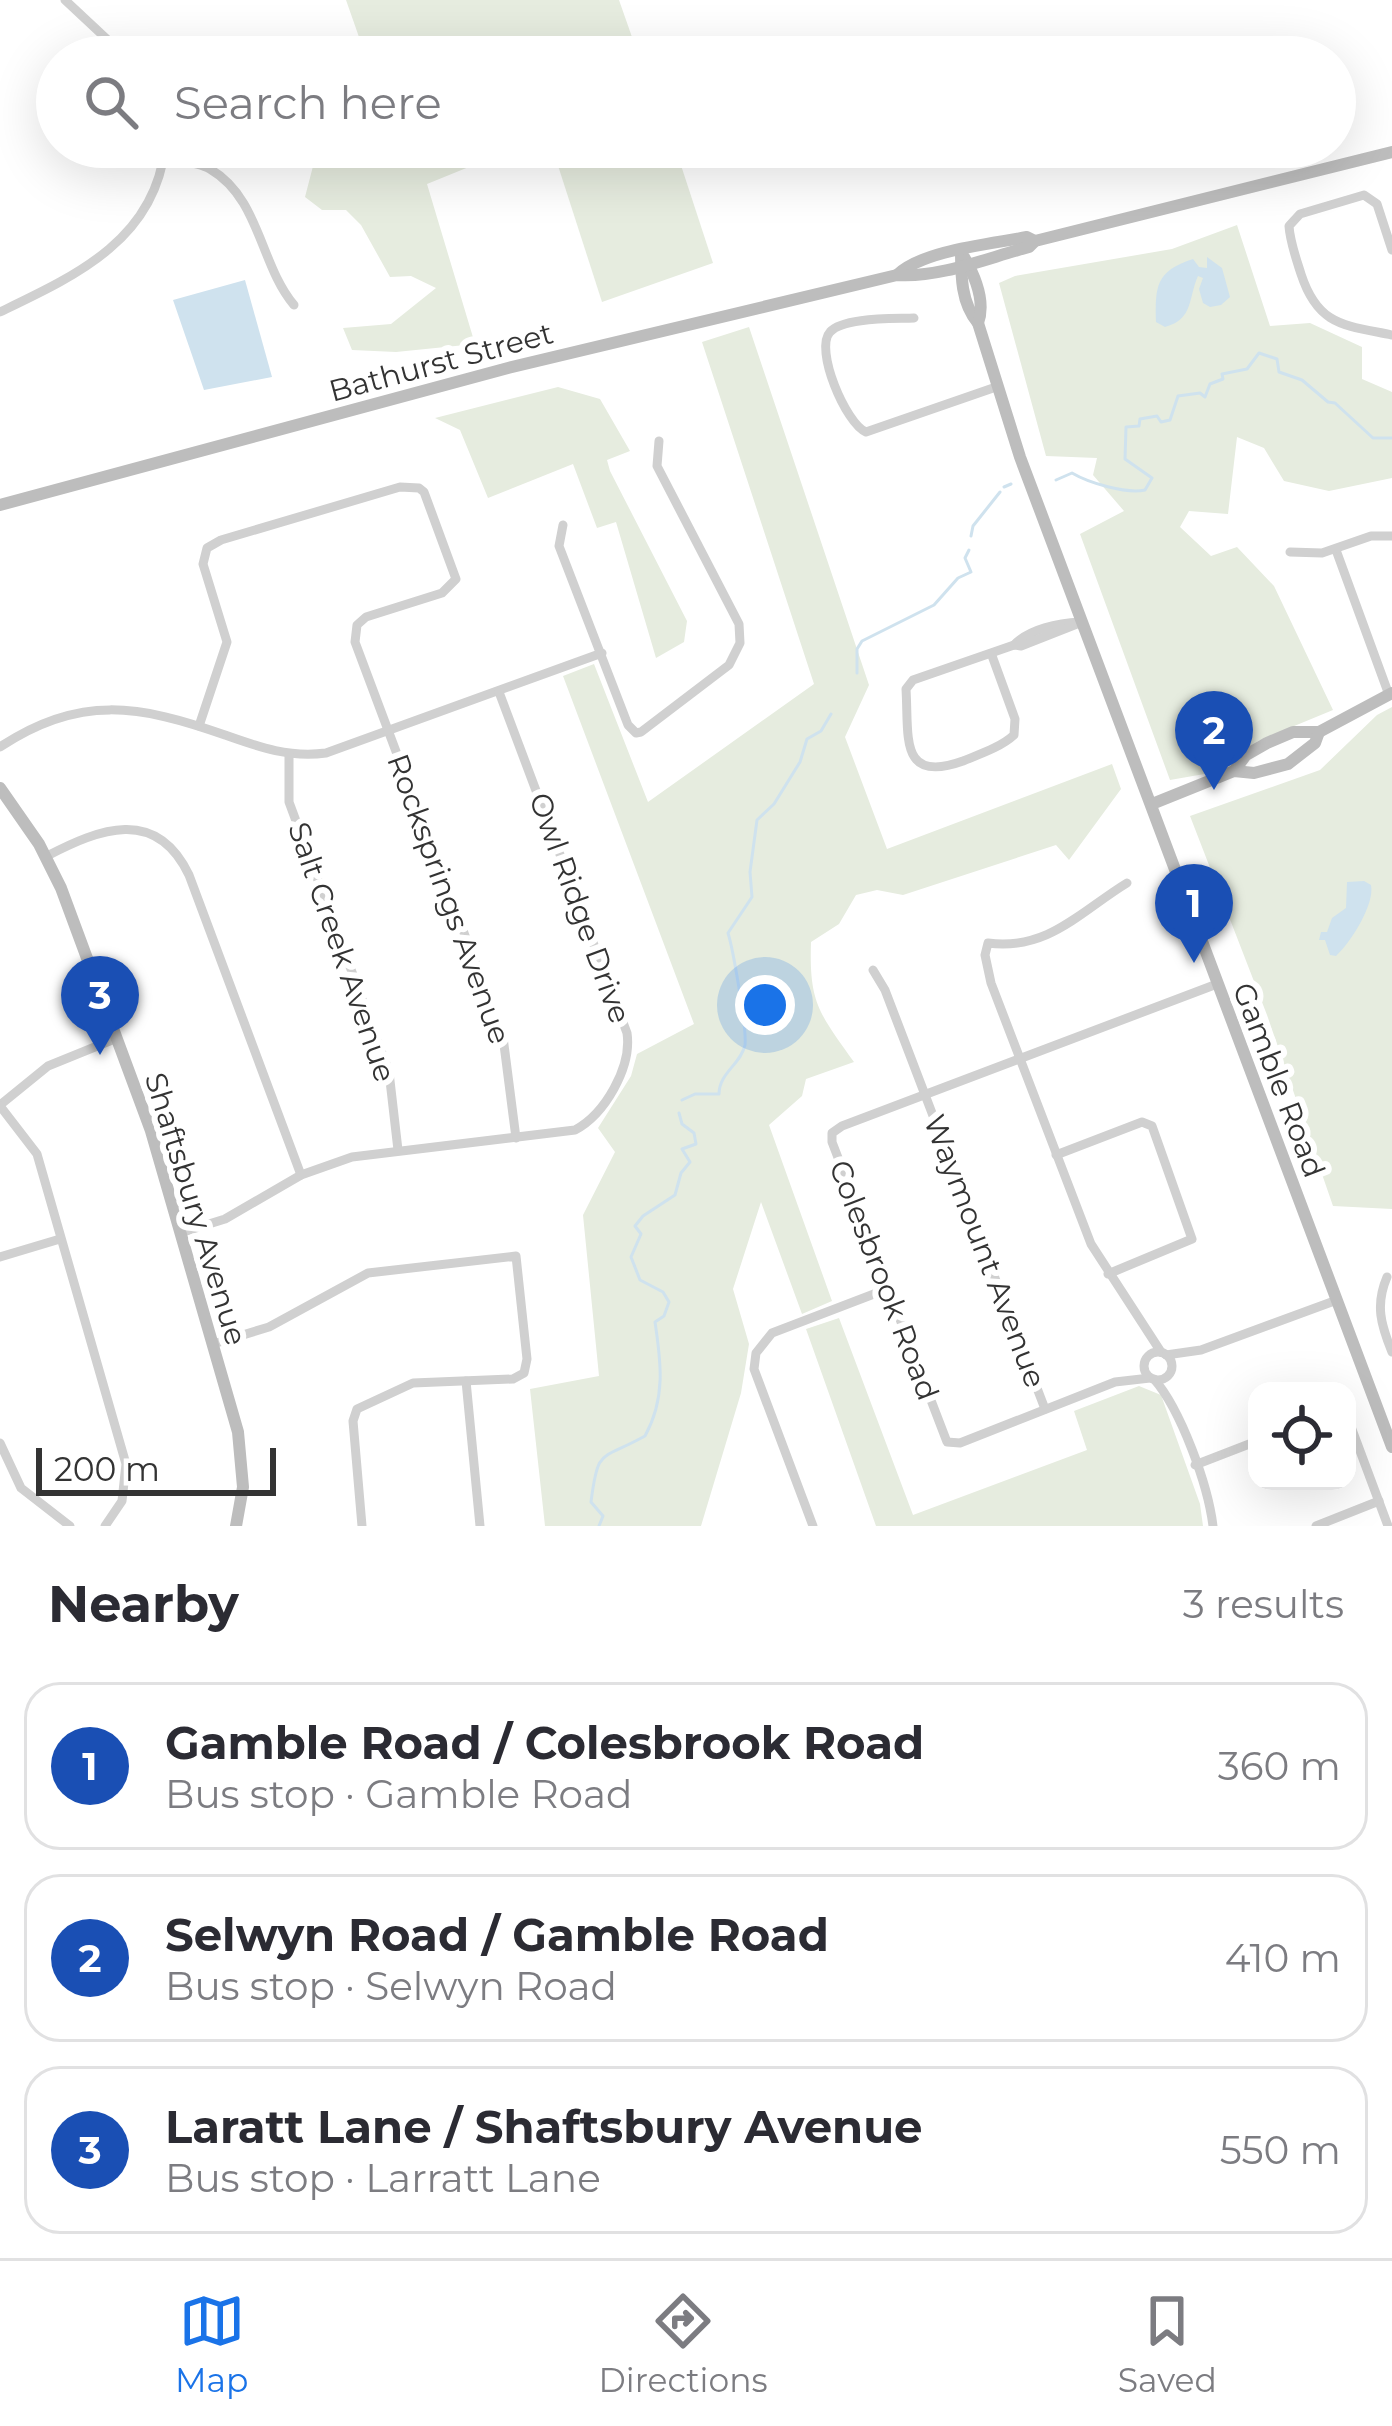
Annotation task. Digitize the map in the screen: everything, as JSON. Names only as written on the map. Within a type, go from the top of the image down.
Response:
[{"type":"main road","name":"Bathurst Street","points":[[1356,161],[1392,152]]},
{"type":"main road","name":"Bathurst Street","points":[[0,505],[485,374],[1029,248],[1035,241],[1328,168]]},
{"type":"main road","name":"Gamble Road","points":[[963,260],[970,313],[978,323],[996,387],[1392,1447]]},
{"type":"main road","points":[[1234,771],[1246,755],[1267,742],[1293,732],[1319,732],[1390,694]]},
{"type":"main road","points":[[1153,804],[1234,771],[1254,773],[1288,764],[1315,743],[1319,732]]},
{"type":"main road","name":"Shaftsbury Avenue","points":[[0,788],[47,856],[151,1131],[242,1452],[243,1487],[236,1526]]},
{"type":"street","points":[[65,0],[108,36]]},
{"type":"street","points":[[0,312],[82,273],[111,248],[144,210],[163,168]]},
{"type":"street","points":[[209,168],[239,196],[262,239],[277,286],[294,305]]},
{"type":"street","points":[[1392,250],[1377,203],[1364,195],[1300,214],[1288,226],[1308,293],[1320,312],[1342,325],[1392,335]]},
{"type":"street","points":[[914,318],[864,320],[827,334],[824,346],[844,412],[855,428],[866,432],[996,387]]},
{"type":"street","points":[[562,525],[559,546],[628,725],[636,733],[729,664],[740,643],[739,624],[657,466],[659,441]]},
{"type":"street","name":"Rocksprings Avenue","points":[[199,726],[227,642],[203,564],[207,548],[221,540],[410,487],[429,498],[456,579],[442,593],[366,617],[357,625],[355,642],[503,1037],[516,1138]]},
{"type":"street","points":[[1290,552],[1336,550],[1372,536],[1392,536]]},
{"type":"street","points":[[1336,550],[1390,694]]},
{"type":"street","points":[[991,653],[1016,719],[1014,735],[946,767],[930,770],[919,765],[911,749],[906,689],[913,680],[1014,645],[1045,628],[1082,622]]},
{"type":"street","points":[[0,747],[47,721],[97,710],[153,711],[289,754],[335,751],[602,653]]},
{"type":"street","name":"Owl Ridge Drive","points":[[180,1233],[225,1219],[301,1175],[352,1157],[569,1132],[587,1123],[622,1069],[629,1042],[499,692]]},
{"type":"street","name":"Salt Creek Avenue","points":[[289,754],[289,802],[389,1072],[398,1150]]},
{"type":"street","points":[[47,856],[84,837],[114,829],[146,834],[178,856],[301,1175]]},
{"type":"street","points":[[1126,884],[1064,928],[1015,943],[988,944],[985,955],[991,983],[1091,1244],[1164,1354],[1174,1410]]},
{"type":"street","name":"Waymount Avenue","points":[[873,970],[885,990],[1045,1409]]},
{"type":"street","name":"Colesbrook Road","points":[[1170,1371],[1115,1382],[960,1443],[947,1442],[832,1133],[1217,984]]},
{"type":"street","points":[[106,1526],[122,1501],[125,1464],[37,1154],[0,1105],[48,1066],[117,1038]]},
{"type":"street","points":[[1056,1155],[1142,1122],[1152,1126],[1192,1239],[1108,1274]]},
{"type":"street","points":[[0,1257],[60,1239]]},
{"type":"street","points":[[212,1344],[269,1327],[368,1273],[512,1254],[519,1267],[526,1367],[513,1379],[400,1386],[354,1413],[362,1526]]},
{"type":"street","points":[[1387,1277],[1380,1293],[1379,1317],[1392,1352]]},
{"type":"street","points":[[808,1524],[754,1369],[756,1353],[772,1333],[887,1289]]},
{"type":"street","points":[[1164,1354],[1201,1349],[1337,1300]]},
{"type":"street","points":[[1140,1320],[1145,1360],[1174,1410],[1213,1526]]},
{"type":"street","points":[[1170,1371],[1201,1349]]},
{"type":"street","name":"Colesbrook Road","points":[[1115,1382],[1145,1360],[1164,1354]]},
{"type":"street","points":[[466,1381],[480,1526]]},
{"type":"street","points":[[1356,1441],[1388,1526]]},
{"type":"street","points":[[0,1443],[21,1487],[70,1526]]},
{"type":"street","points":[[1195,1465],[1248,1444]]},
{"type":"street","points":[[1316,1526],[1379,1501]]},
{"type":"shaded area","points":[[346,0],[619,0],[632,36],[359,36]]},
{"type":"shaded area","points":[[313,168],[466,168],[427,184],[475,344],[396,352],[352,350],[343,328],[391,324],[436,288],[411,276],[390,277],[361,225],[346,210],[322,210],[305,197]]},
{"type":"shaded area","points":[[559,168],[682,168],[713,263],[602,302]]},
{"type":"shaded area","points":[[1237,225],[1270,326],[1310,323],[1362,347],[1362,379],[1392,392],[1392,478],[1329,491],[1284,481],[1264,448],[1237,437],[1228,514],[1189,511],[1180,527],[1211,556],[1237,547],[1274,586],[1333,710],[1258,741],[1210,773],[1170,780],[1080,534],[1124,511],[1093,475],[1097,458],[1046,456],[999,283],[1015,276],[1172,249]]},
{"type":"shaded area","points":[[749,327],[869,685],[845,737],[887,849],[1112,764],[1121,789],[1069,860],[1056,845],[903,895],[877,890],[856,895],[839,924],[811,942],[814,994],[854,1062],[806,1079],[802,1096],[769,1125],[832,1301],[802,1314],[761,1202],[733,1289],[749,1344],[741,1393],[701,1526],[545,1526],[530,1389],[599,1376],[583,1215],[615,1152],[598,1128],[631,1076],[637,1054],[694,1024],[563,676],[594,664],[648,802],[814,684],[702,342]]},
{"type":"shaded area","points":[[558,387],[600,399],[630,451],[607,460],[610,471],[687,621],[684,642],[656,658],[616,522],[597,528],[573,464],[488,498],[460,430],[435,418]]},
{"type":"shaded area","points":[[1392,707],[1392,1209],[1333,1206],[1267,1015],[1190,816],[1320,770],[1377,715]]},
{"type":"shaded area","points":[[839,1318],[913,1515],[1087,1450],[1074,1411],[1139,1386],[1161,1395],[1200,1504],[1203,1526],[876,1526],[806,1329]]},
{"type":"water","points":[[1207,257],[1222,268],[1230,297],[1221,305],[1203,303],[1199,289],[1203,278],[1198,276],[1181,319],[1165,327],[1156,322],[1156,299],[1165,275],[1193,259],[1207,268]]},
{"type":"water","points":[[245,280],[272,377],[204,390],[173,300]]},
{"type":"water","points":[[1347,882],[1371,885],[1366,912],[1342,950],[1330,955],[1325,940],[1319,940],[1321,932],[1327,932],[1332,918],[1346,908]]},
{"type":"waterway","points":[[1056,480],[1072,473],[1108,487],[1145,490],[1152,478],[1125,459],[1126,427],[1157,416],[1161,422],[1170,420],[1178,396],[1200,393],[1205,397],[1210,384],[1223,379],[1222,374],[1247,369],[1259,353],[1277,359],[1279,372],[1302,380],[1335,403],[1373,438],[1392,438]]},
{"type":"waterway","points":[[1004,487],[1011,484]]},
{"type":"waterway","points":[[971,536],[973,526],[1000,492]]},
{"type":"waterway","points":[[857,673],[857,649],[862,641],[934,605],[958,578],[971,572],[965,558],[969,550]]},
{"type":"waterway","points":[[682,1100],[695,1094],[719,1094],[722,1080],[743,1052],[744,1023],[728,933],[752,897],[750,872],[757,820],[774,804],[800,762],[807,739],[821,731],[831,714]]},
{"type":"waterway","points":[[599,1526],[603,1516],[591,1502],[599,1464],[610,1453],[645,1436],[659,1394],[655,1322],[664,1316],[669,1302],[663,1292],[640,1280],[631,1257],[641,1234],[635,1226],[675,1195],[681,1173],[690,1162],[682,1149],[696,1144],[694,1133],[682,1124],[679,1113]]},
{"type":"place","name":"Selwyn Road / Gamble Road","points":[[1214,790]]},
{"type":"place","name":"Gamble Road / Colesbrook Road","points":[[1194,963]]},
{"type":"place","name":"Laratt Lane / Shaftsbury Avenue","points":[[100,1055]]}]
